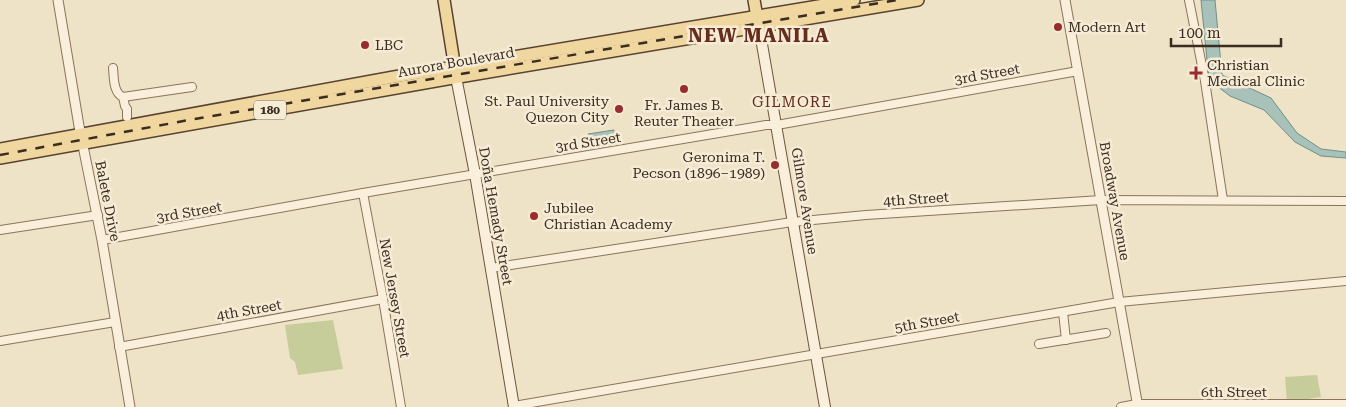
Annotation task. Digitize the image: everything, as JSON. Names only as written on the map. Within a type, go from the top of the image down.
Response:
[{"type":"main road","name":"Doña Hemady Street","points":[[444,0],[514,407]]},
{"type":"main road","name":"Gilmore Avenue","points":[[754,0],[825,407]]},
{"type":"main road","name":"Aurora Boulevard","points":[[758,22],[854,0]]},
{"type":"main road","name":"Aurora Boulevard","points":[[0,149],[82,138],[456,72],[758,22],[918,0]]},
{"type":"main road","name":"Aurora Boulevard","points":[[0,158],[82,138],[128,121],[456,72]]},
{"type":"street","name":"Balete Drive","points":[[58,0],[82,138],[98,216],[130,407]]},
{"type":"street","name":"Broadway Avenue","points":[[1065,0],[1138,406]]},
{"type":"street","points":[[1189,0],[1205,81],[1223,200]]},
{"type":"street","points":[[113,68],[117,92],[119,96],[123,97],[192,87]]},
{"type":"street","name":"3rd Street","points":[[102,240],[363,193],[777,125],[1078,71]]},
{"type":"street","points":[[123,97],[125,106],[123,110],[128,121]]},
{"type":"street","name":"New Jersey Street","points":[[363,193],[401,407]]},
{"type":"street","name":"4th Street","points":[[491,268],[792,222],[903,212],[1101,200],[1346,201]]},
{"type":"street","points":[[0,230],[98,216]]},
{"type":"street","name":"5th Street","points":[[514,407],[1119,302],[1346,282]]},
{"type":"street","name":"4th Street","points":[[119,347],[383,300]]},
{"type":"street","points":[[1063,312],[1066,340]]},
{"type":"street","points":[[0,341],[115,322]]},
{"type":"street","points":[[1039,344],[1106,333]]},
{"type":"street","name":"6th Street","points":[[1121,407],[1346,404]]},
{"type":"green space","points":[[333,320],[343,369],[298,375],[295,362],[290,358],[285,325]]},
{"type":"green space","points":[[1317,375],[1321,397],[1287,402],[1285,377]]},
{"type":"water","points":[[1201,0],[1215,0],[1222,75],[1271,98],[1297,133],[1321,149],[1346,152],[1346,158],[1321,156],[1295,142],[1264,110],[1230,96],[1209,80]]},
{"type":"water","points":[[614,130],[616,143],[590,147],[588,134]]},
{"type":"railway","points":[[0,155],[189,120],[897,0]]},
{"type":"place","name":"Modern Art","points":[[1058,27]]},
{"type":"place","name":"LBC","points":[[365,45]]},
{"type":"place","name":"Christian Medical Clinic","points":[[1196,73]]},
{"type":"place","name":"Fr. James B. Reuter Theater","points":[[684,89]]},
{"type":"place","name":"St. Paul University Quezon City","points":[[619,109]]},
{"type":"place","name":"Geronima T. Pecson (1896–1989)","points":[[775,165]]},
{"type":"place","name":"Jubilee Christian Academy","points":[[534,216]]},
{"type":"district","name":"NEW MANILA","points":[[759,35]]},
{"type":"district","name":"GILMORE","points":[[792,102]]}]
